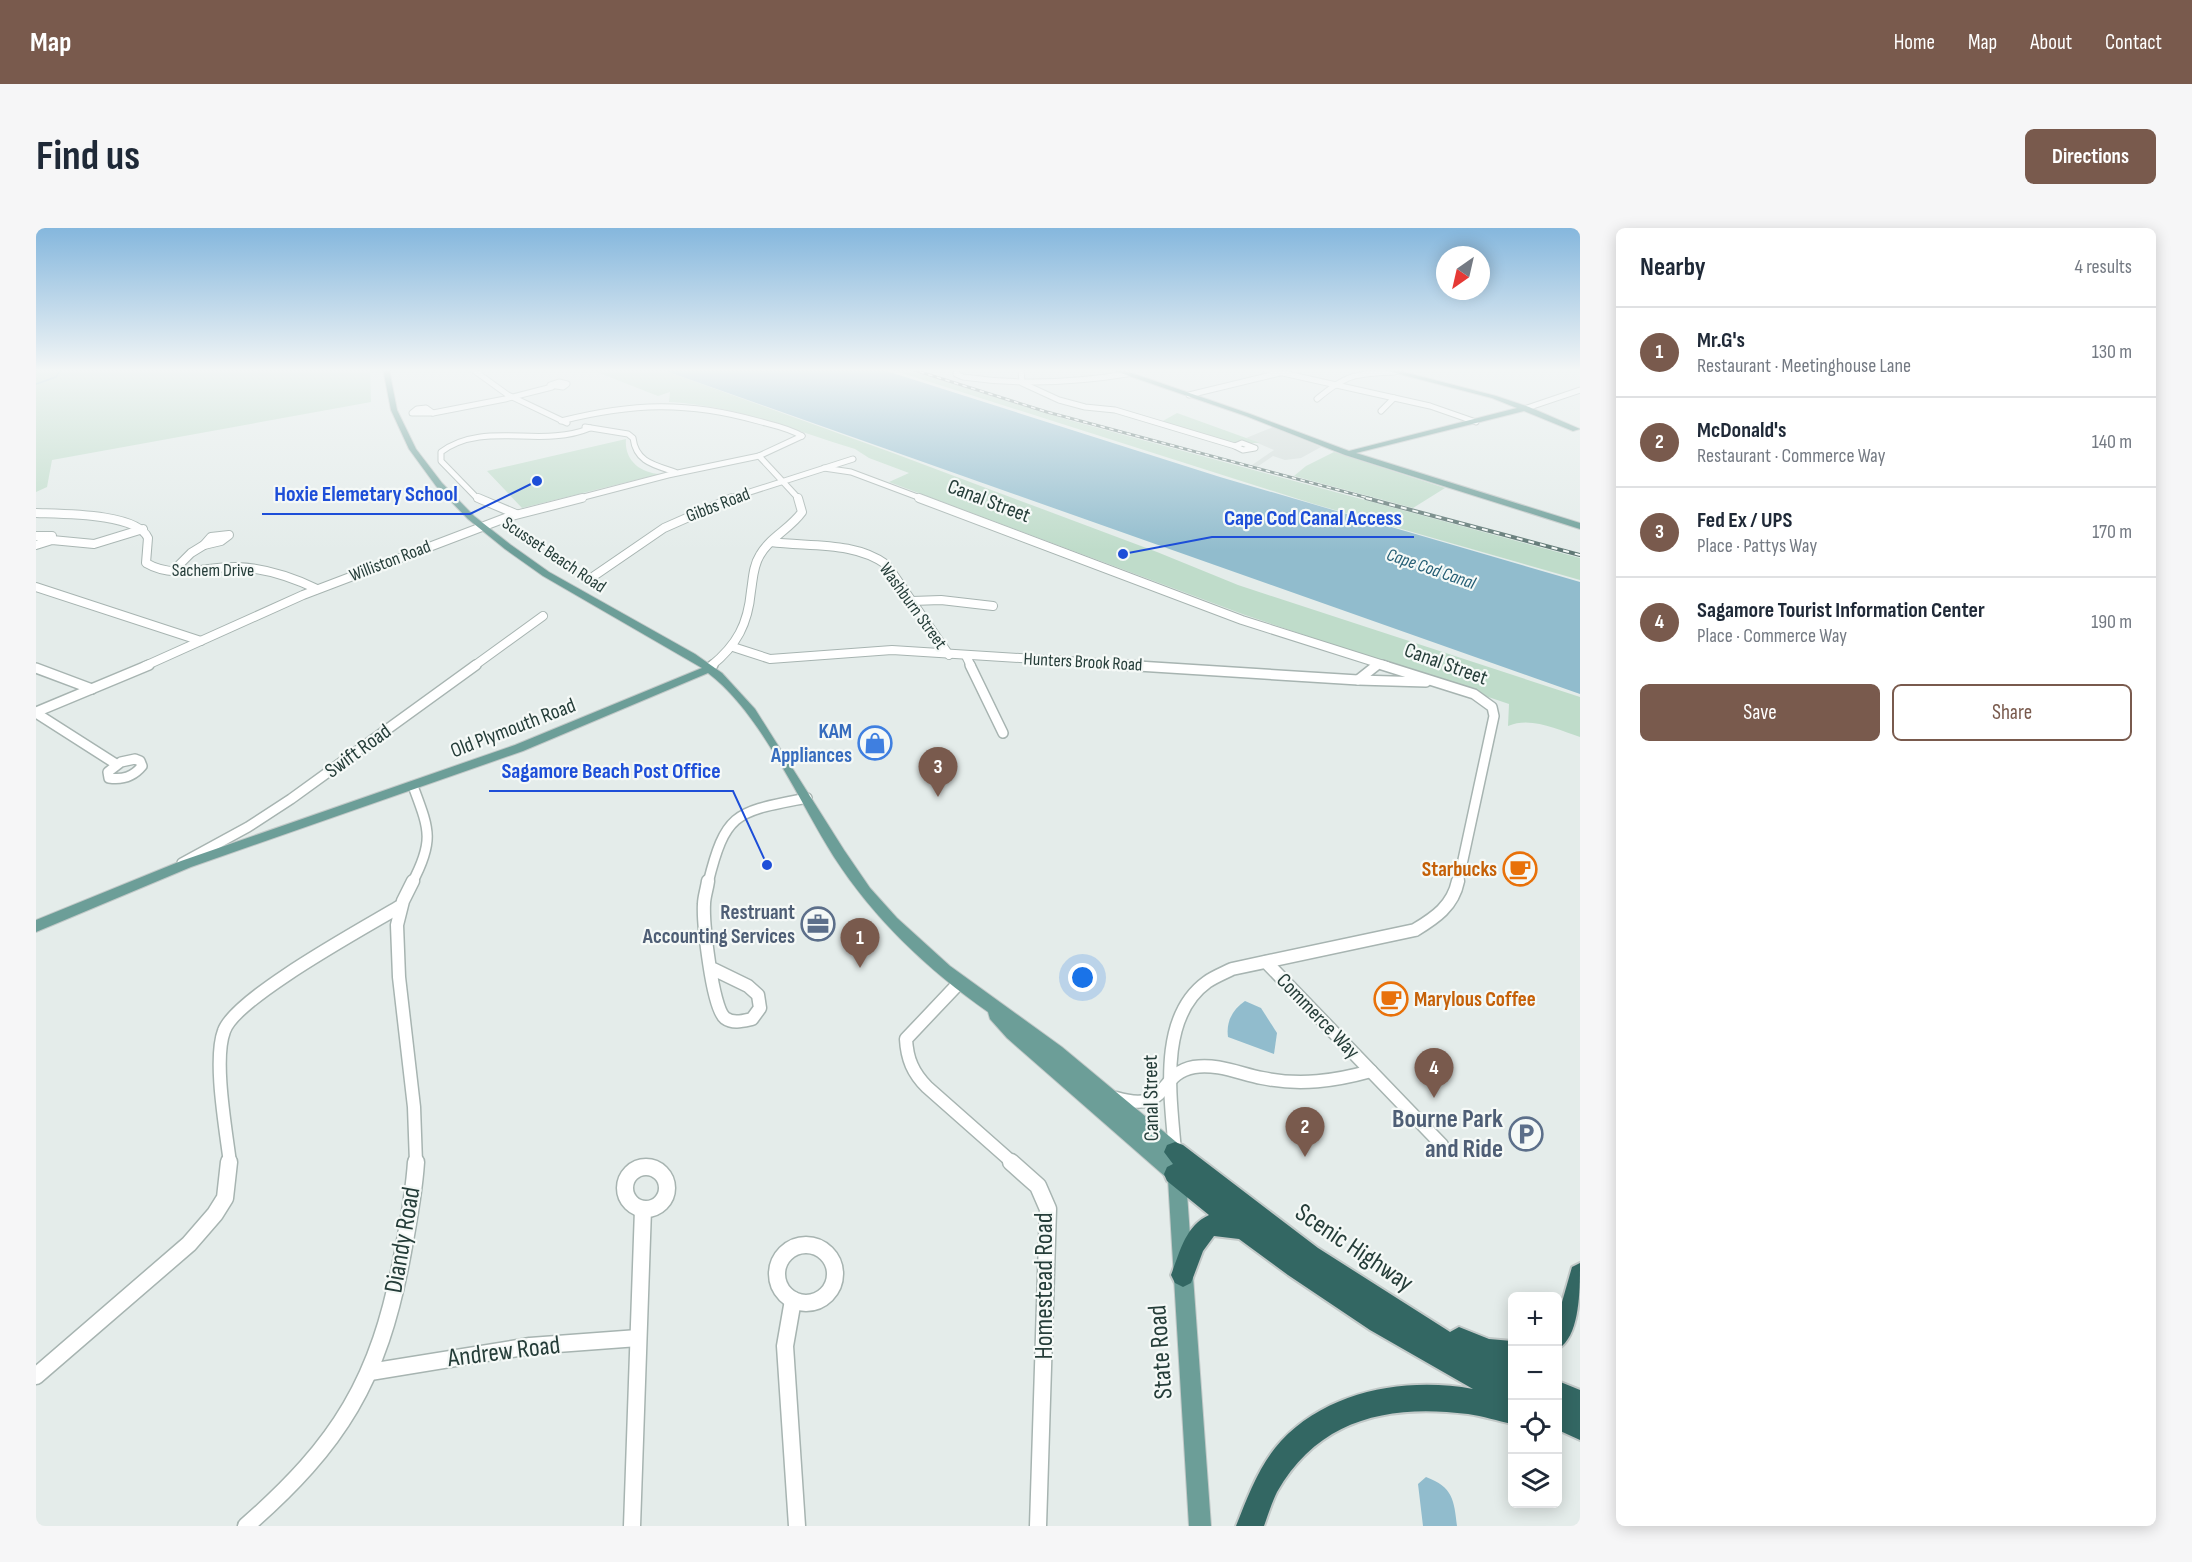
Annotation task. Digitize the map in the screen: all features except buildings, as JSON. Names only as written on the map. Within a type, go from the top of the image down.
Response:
[{"type":"highway","points":[[1175,1163],[1247,1232],[1310,1279],[1415,1345],[1508,1393]]},
{"type":"highway","name":"Scenic Highway","points":[[1175,1163],[1375,1300],[1452,1347],[1508,1374]]},
{"type":"highway","points":[[1183,1275],[1199,1236],[1205,1228],[1221,1223],[1247,1232]]},
{"type":"highway","points":[[1562,1331],[1572,1313],[1580,1275]]},
{"type":"highway","points":[[1375,1300],[1473,1346],[1489,1351],[1508,1353]]},
{"type":"highway","points":[[1250,1526],[1263,1491],[1287,1456],[1316,1429],[1349,1410],[1382,1400],[1420,1396],[1464,1399],[1508,1410]]},
{"type":"highway","points":[[1562,1396],[1580,1402]]},
{"type":"highway","points":[[1562,1418],[1580,1427]]},
{"type":"highway","points":[[1562,1429],[1580,1435]]},
{"type":"main road","name":"Scusset Beach Road","points":[[402,430],[437,482],[483,526],[556,580],[708,668],[734,690],[749,708],[849,866],[881,909],[927,956],[989,1005]]},
{"type":"main road","points":[[1286,430],[1347,453],[1580,526]]},
{"type":"main road","points":[[1347,453],[1444,430]]},
{"type":"main road","name":"Old Plymouth Road","points":[[36,926],[165,872],[548,737],[694,676],[708,668]]},
{"type":"main road","points":[[989,1005],[1022,1026],[1107,1094],[1175,1163]]},
{"type":"main road","points":[[989,1005],[1013,1033],[1175,1163]]},
{"type":"main road","name":"State Road","points":[[1175,1163],[1200,1526]]},
{"type":"street","points":[[516,514],[476,497],[441,462],[441,452],[450,445],[476,437],[546,438],[583,430]]},
{"type":"street","points":[[600,430],[628,434],[633,438],[635,451],[642,461],[678,473]]},
{"type":"street","points":[[759,456],[802,436],[782,430]]},
{"type":"street","points":[[1180,430],[1235,446]]},
{"type":"street","name":"Williston Road","points":[[36,713],[316,590],[516,514],[678,473],[759,456]]},
{"type":"street","name":"Old Plymouth Road","points":[[708,668],[733,647],[744,632],[748,620],[756,563],[762,552],[797,520],[802,512],[800,500],[759,456]]},
{"type":"street","name":"Gibbs Road","points":[[594,576],[649,537],[679,520],[716,504],[853,459]]},
{"type":"street","name":"Canal Street","points":[[824,468],[846,470],[1225,614],[1480,697],[1490,704],[1494,713],[1479,790],[1453,899],[1439,916],[1415,930],[1221,973],[1202,986],[1187,1002],[1178,1020],[1173,1041],[1171,1082],[1175,1163]]},
{"type":"street","points":[[36,513],[89,515],[128,522],[143,529]]},
{"type":"street","points":[[36,545],[52,540],[94,544],[143,529]]},
{"type":"street","name":"Sachem Drive","points":[[143,529],[150,543],[146,563],[153,568],[173,571],[234,567],[264,570],[294,578],[316,590]]},
{"type":"street","points":[[36,536],[48,535],[52,540]]},
{"type":"street","name":"Washburn Street","points":[[771,542],[872,555],[887,565],[949,655]]},
{"type":"street","points":[[173,571],[204,544]]},
{"type":"street","points":[[36,587],[201,640]]},
{"type":"street","points":[[912,601],[941,600],[993,606]]},
{"type":"street","name":"Swift Road","points":[[165,872],[248,827],[291,799],[543,616]]},
{"type":"street","name":"Hunters Brook Road","points":[[733,647],[770,659],[879,650],[1358,680],[1435,682]]},
{"type":"street","points":[[966,656],[1003,733]]},
{"type":"street","points":[[1358,680],[1378,664]]},
{"type":"street","points":[[36,668],[92,689]]},
{"type":"street","points":[[36,713],[116,764]]},
{"type":"street","name":"Diandy Road","points":[[246,1526],[309,1467],[344,1419],[370,1372],[395,1290],[414,1186],[416,1159],[415,1118],[397,936],[399,907],[421,863],[428,838],[426,821],[413,786]]},
{"type":"street","points":[[711,968],[748,986],[758,995],[760,1008],[752,1019],[734,1022],[720,1014],[717,1007],[711,968],[704,905],[707,888],[727,827],[732,821],[759,808],[807,798]]},
{"type":"street","points":[[36,1376],[189,1244],[225,1198],[230,1167],[219,1054],[224,1030],[231,1018],[266,988],[399,907]]},
{"type":"street","name":"Commerce Way","points":[[1266,962],[1442,1145]]},
{"type":"street","name":"Homestead Road","points":[[960,982],[913,1029],[906,1039],[906,1055],[911,1068],[927,1087],[1038,1186],[1048,1209],[1038,1526]]},
{"type":"street","name":"Commerce Way","points":[[1107,1094],[1136,1104],[1149,1102],[1186,1069],[1213,1067],[1295,1083],[1341,1079],[1371,1071]]},
{"type":"street","points":[[632,1526],[643,1209]]},
{"type":"street","points":[[793,1300],[785,1346],[797,1526]]},
{"type":"street","name":"Andrew Road","points":[[370,1372],[510,1349],[638,1338]]},
{"type":"shaded area","points":[[1267,430],[1279,430],[1321,447],[1301,458],[1285,460],[1273,456],[1257,467],[1252,465],[1274,450],[1246,438]]},
{"type":"green space","points":[[36,430],[219,430],[52,460],[47,487],[36,492]]},
{"type":"green space","points":[[794,430],[828,430],[1157,552],[1238,585],[1580,697],[1580,737],[1535,723],[1517,723],[1508,726],[1509,704],[1245,615],[889,482],[909,473],[869,458],[855,449]]},
{"type":"green space","points":[[1080,430],[1104,430],[1580,558],[1580,580],[1314,504]]},
{"type":"green space","points":[[1186,430],[1223,430],[1260,443],[1230,443]]},
{"type":"green space","points":[[626,439],[628,453],[635,464],[646,471],[660,474],[522,508],[487,471]]},
{"type":"green space","points":[[1334,452],[1445,488],[1413,508],[1294,476],[1306,466]]},
{"type":"water","name":"Cape Cod Canal","points":[[831,430],[1071,430],[1220,477],[1580,582],[1580,694]]},
{"type":"water","points":[[1245,1001],[1261,1008],[1277,1033],[1274,1054],[1228,1037],[1231,1017]]},
{"type":"water","points":[[1426,1477],[1447,1490],[1455,1509],[1457,1526],[1423,1526],[1418,1484]]},
{"type":"railway","points":[[1113,430],[1372,499]]},
{"type":"railway","points":[[1366,498],[1580,555]]},
{"type":"place","name":"Hoxie Elemetary School","points":[[537,481]]},
{"type":"place","name":"Cape Cod Canal Access","points":[[1123,554]]},
{"type":"place","name":"KAM Appliances","points":[[875,743]]},
{"type":"place","name":"Fed Ex / UPS","points":[[938,797]]},
{"type":"place","name":"Sagamore Beach Post Office","points":[[767,865]]},
{"type":"place","name":"Starbucks","points":[[1520,869]]},
{"type":"place","name":"Restruant Accounting Services","points":[[818,924]]},
{"type":"place","name":"Mr.G's","points":[[860,968]]},
{"type":"place","name":"Marylous Coffee","points":[[1391,999]]},
{"type":"place","name":"Sagamore Tourist Information Center","points":[[1434,1098]]},
{"type":"place","name":"Bourne Park and Ride","points":[[1526,1134]]},
{"type":"place","name":"McDonald's","points":[[1305,1157]]}]
